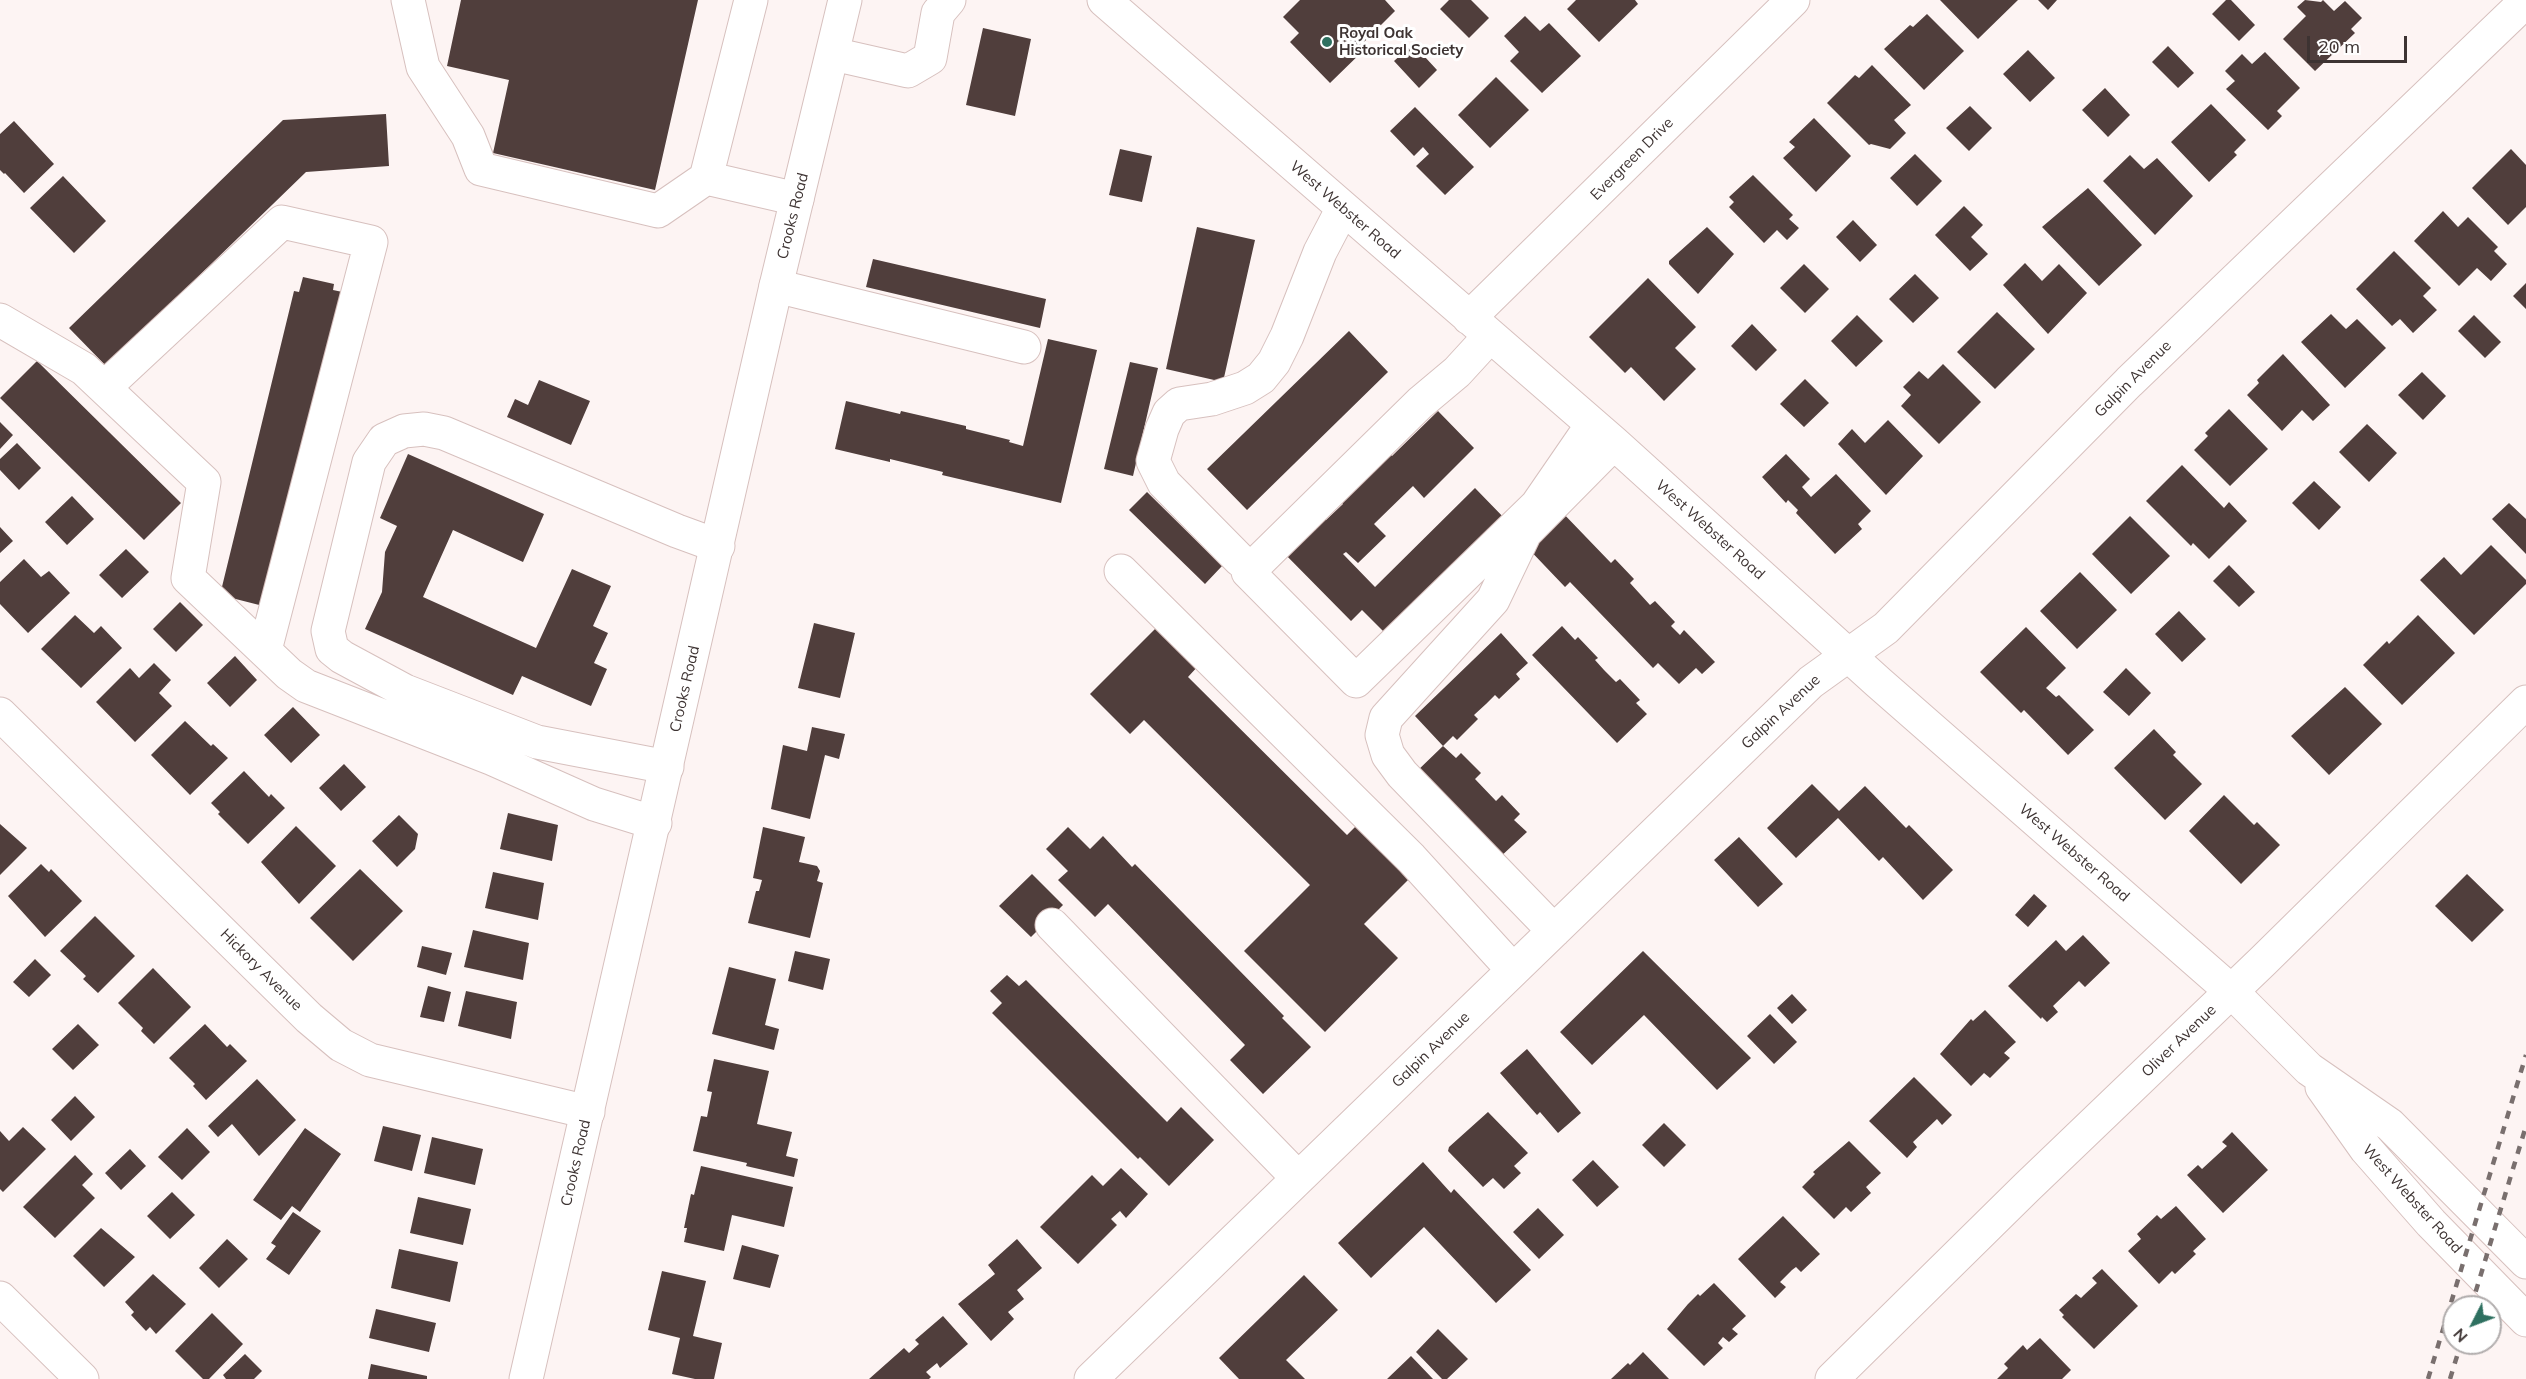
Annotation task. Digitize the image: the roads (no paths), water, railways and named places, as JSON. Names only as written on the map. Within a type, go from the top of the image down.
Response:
[{"type":"street","points":[[408,0],[423,67],[468,136],[481,169],[658,211],[706,178],[751,0]]},
{"type":"street","name":"Crooks Road","points":[[526,1379],[668,768],[776,286],[845,0]]},
{"type":"street","points":[[833,54],[908,71],[930,58],[938,13],[949,0]]},
{"type":"street","name":"West Webster Road","points":[[1104,0],[1603,434],[1848,655],[2231,992],[2309,1069],[2366,1149],[2430,1223],[2526,1320]]},
{"type":"street","name":"Evergreen Drive","points":[[1603,434],[1537,505],[1356,681],[1248,572],[1420,403],[1457,372],[1480,327],[1793,0]]},
{"type":"street","name":"Galpin Avenue","points":[[1091,1379],[1810,682],[1886,628],[2129,382],[2522,2]]},
{"type":"street","points":[[706,178],[797,199]]},
{"type":"street","points":[[1240,560],[1164,483],[1154,461],[1162,429],[1169,413],[1179,404],[1212,399],[1245,388],[1261,378],[1274,362],[1287,336],[1320,252],[1342,208]]},
{"type":"street","points":[[105,387],[282,222],[371,242],[265,650]]},
{"type":"street","points":[[776,286],[1024,347]]},
{"type":"street","points":[[0,320],[84,369],[204,482],[188,578],[289,674],[306,686],[493,759],[594,804],[655,822]]},
{"type":"street","points":[[668,768],[537,742],[405,691],[342,657],[332,649],[327,631],[369,462],[384,440],[404,430],[424,429],[444,433],[718,546]]},
{"type":"street","points":[[1554,930],[1402,774],[1388,755],[1382,735],[1386,718],[1493,600],[1525,533],[1603,434]]},
{"type":"street","points":[[1121,571],[1411,858],[1513,970]]},
{"type":"street","name":"Oliver Avenue","points":[[1832,1379],[2526,702]]},
{"type":"street","name":"Hickory Avenue","points":[[0,714],[309,1018],[341,1045],[370,1060],[588,1112]]},
{"type":"street","points":[[1052,925],[1298,1178]]},
{"type":"street","name":"West Webster Road","points":[[2309,1069],[2390,1125],[2526,1262]]},
{"type":"street","points":[[0,1298],[82,1379]]},
{"type":"railway","points":[[2428,1379],[2526,1055]]},
{"type":"railway","points":[[2475,1295],[2526,1126]]},
{"type":"railway","points":[[2450,1379],[2457,1355]]},
{"type":"place","name":"Royal Oak Historical Society","points":[[1327,42]]}]
